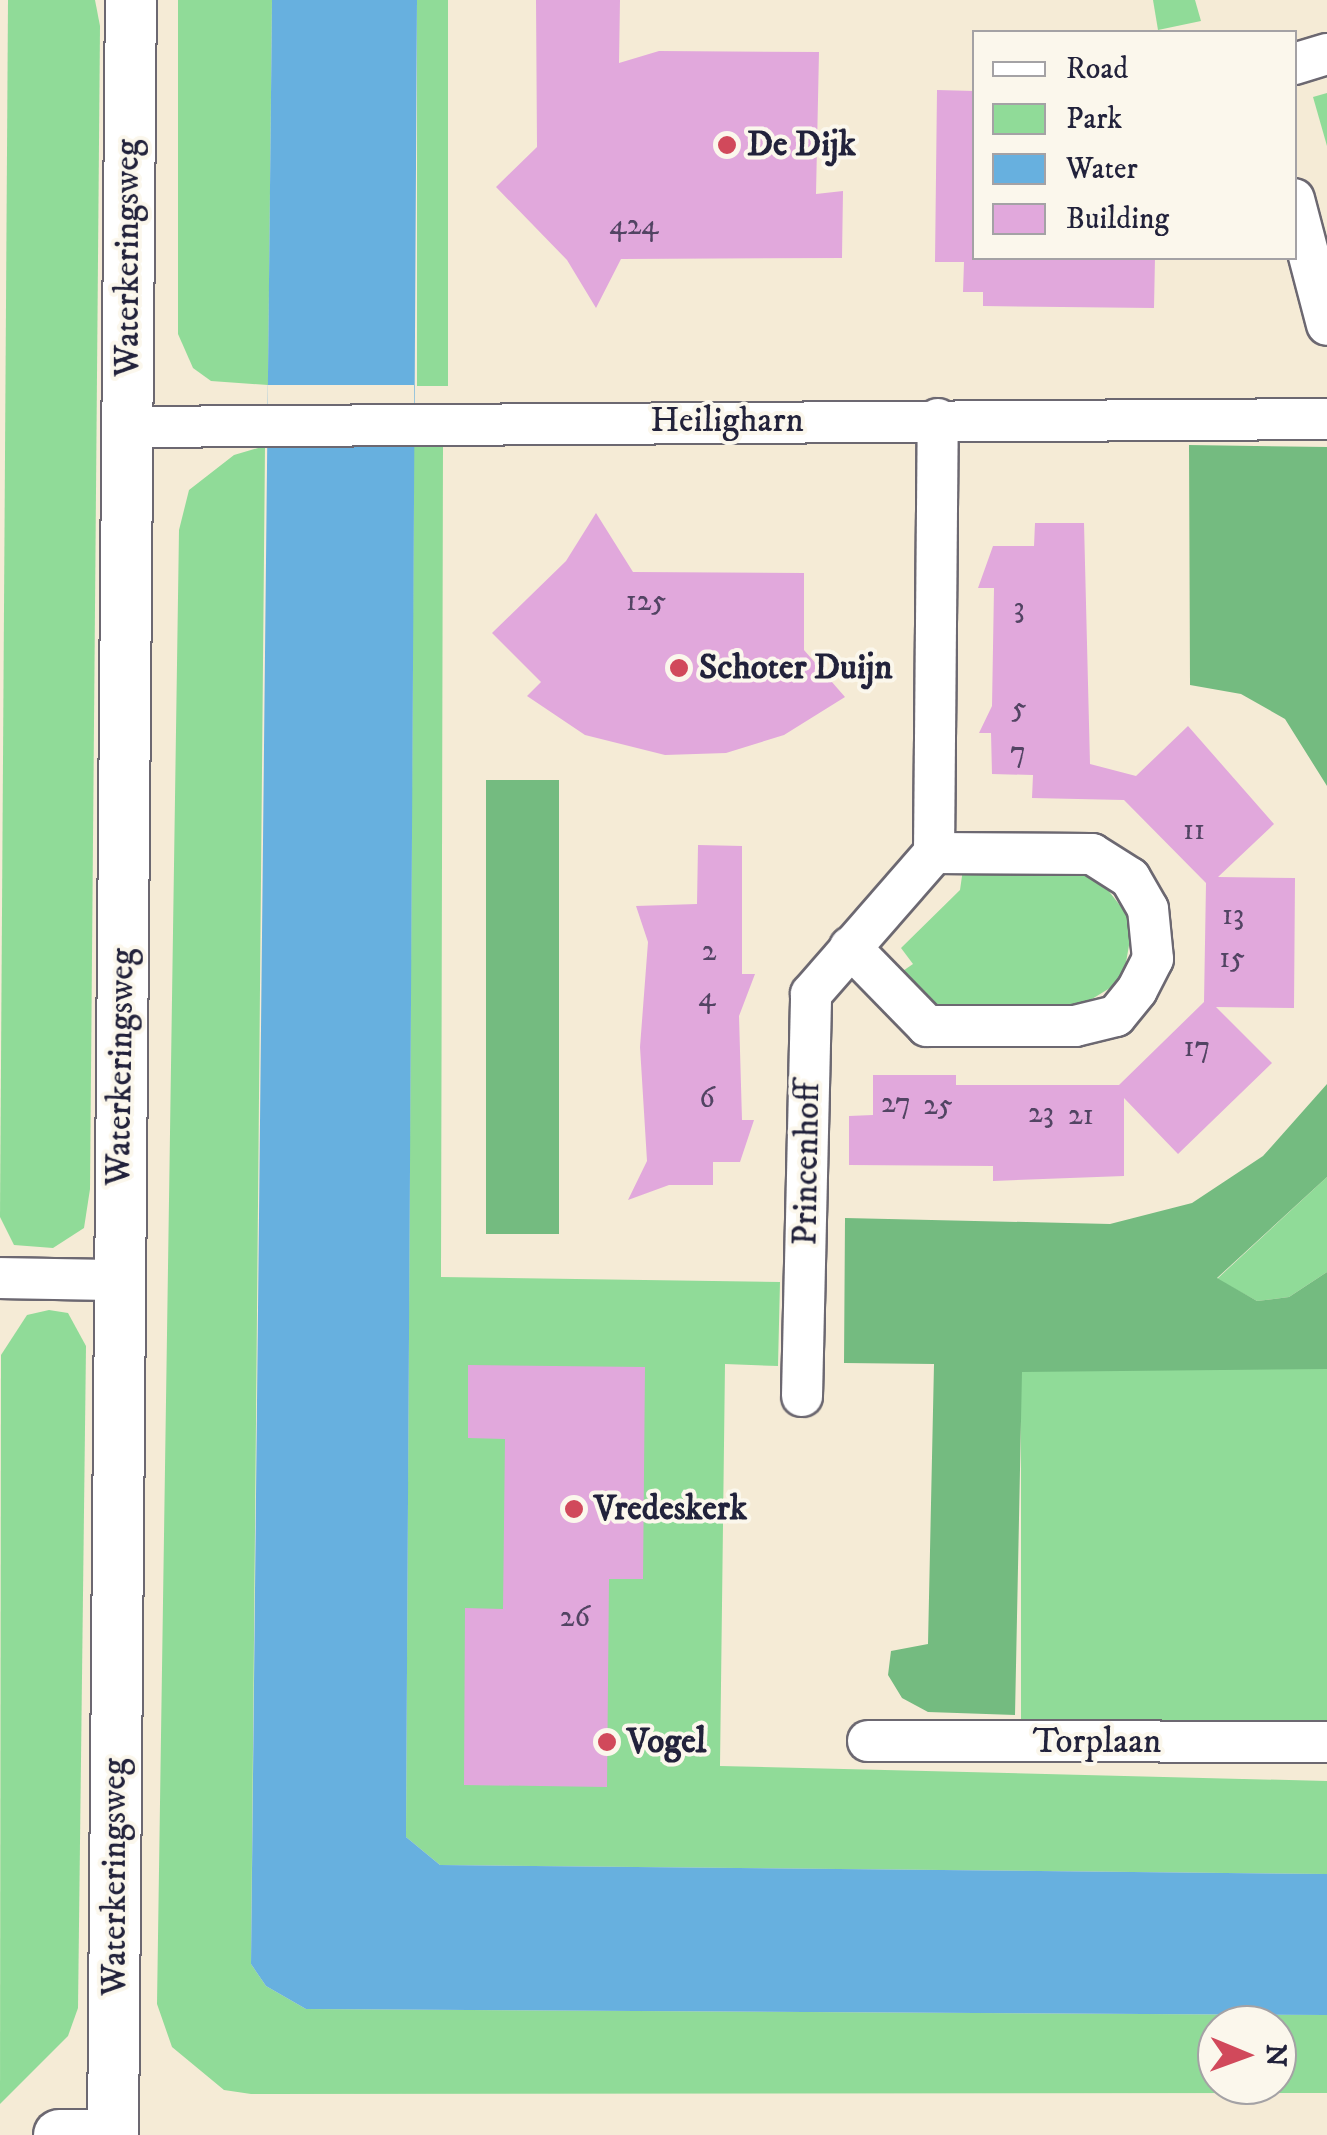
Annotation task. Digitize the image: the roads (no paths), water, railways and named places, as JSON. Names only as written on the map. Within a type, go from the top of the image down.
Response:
[{"type":"street","name":"Waterkeringsweg","points":[[113,2135],[130,0]]},
{"type":"street","points":[[1297,63],[1327,54]]},
{"type":"street","points":[[1297,210],[1327,325]]},
{"type":"street","name":"Heiligharn","points":[[127,428],[1327,418]]},
{"type":"street","points":[[850,947],[927,1026],[1075,1026],[1116,1016],[1137,990],[1153,959],[1148,909],[1130,878],[1092,854],[934,853],[938,419]]},
{"type":"street","name":"Princenhoff","points":[[802,1396],[811,994],[934,853]]},
{"type":"street","points":[[0,1278],[119,1280]]},
{"type":"street","name":"Torplaan","points":[[868,1741],[1327,1742]]},
{"type":"street","points":[[59,2135],[94,2135]]},
{"type":"water","points":[[272,0],[417,0],[406,1837],[440,1865],[1327,1874],[1327,2015],[1297,2015],[1297,2005],[1197,2005],[1197,2014],[306,2009],[266,1986],[251,1964]]},
{"type":"place","name":"De Dijk","points":[[727,145]]},
{"type":"place","name":"Schoter Duijn","points":[[679,668]]},
{"type":"place","name":"Vredeskerk","points":[[574,1509]]},
{"type":"place","name":"Vogel","points":[[607,1742]]}]
